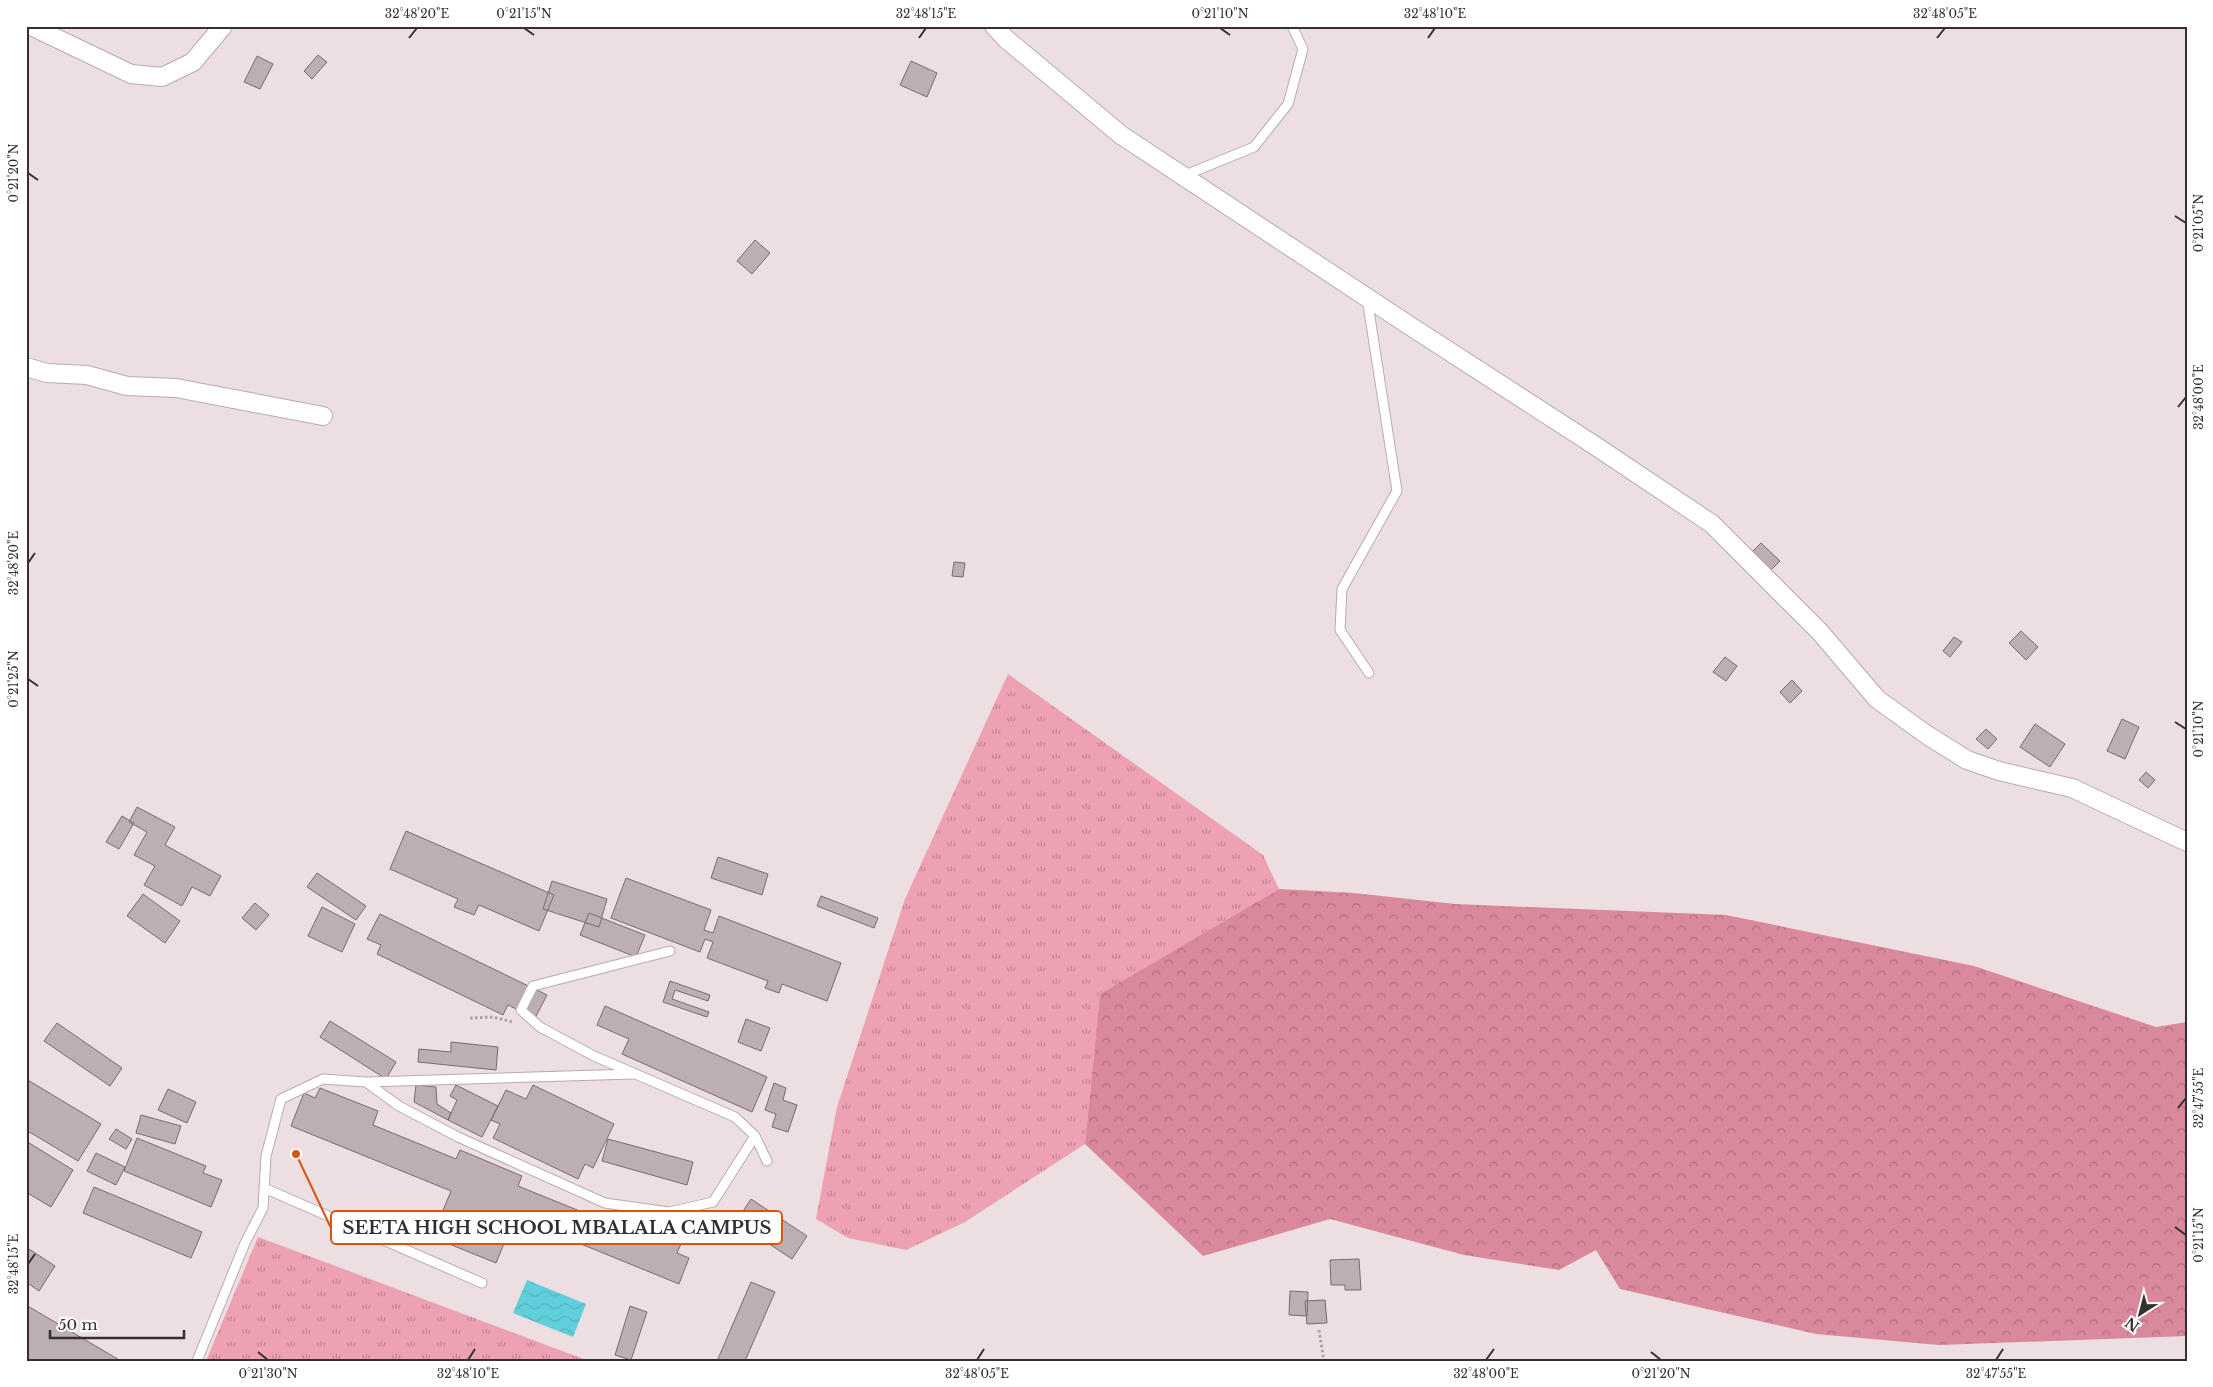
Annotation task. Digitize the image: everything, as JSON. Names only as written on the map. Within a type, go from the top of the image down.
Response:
[{"type":"street","points":[[31,26],[131,74],[162,77],[193,62],[223,26]]},
{"type":"street","points":[[994,26],[1006,39],[1120,135],[1367,298],[1594,444],[1712,524],[1820,632],[1877,699],[1927,735],[1967,760],[1999,771],[2072,788],[2187,842]]},
{"type":"street","points":[[26,367],[47,373],[87,375],[127,386],[176,388],[322,416]]},
{"type":"lane","points":[[1183,176],[1254,147],[1288,104],[1303,49],[1292,26]]},
{"type":"lane","points":[[1367,298],[1397,491],[1342,589],[1340,630],[1369,672]]},
{"type":"lane","points":[[670,951],[533,986],[521,1010],[540,1027],[594,1056],[735,1118],[755,1136],[767,1162]]},
{"type":"lane","points":[[197,1361],[246,1243],[263,1208],[266,1156],[281,1100],[323,1079],[366,1082],[636,1074]]},
{"type":"lane","points":[[366,1082],[399,1106],[458,1137],[605,1203],[669,1212],[714,1202],[755,1136]]},
{"type":"lane","points":[[264,1188],[482,1284]]},
{"type":"path","points":[[470,1018],[493,1018],[540,1027]]},
{"type":"path","points":[[1319,1330],[1324,1361]]},
{"type":"green space","points":[[1008,674],[1263,855],[1279,889],[1100,994],[1085,1144],[965,1222],[906,1250],[848,1238],[816,1219],[837,1107],[905,899]]},
{"type":"green space","points":[[1279,889],[1354,893],[1455,904],[1726,915],[1974,966],[2156,1027],[2187,1022],[2187,1336],[1939,1345],[1816,1334],[1620,1289],[1596,1250],[1559,1270],[1464,1255],[1330,1219],[1203,1256],[1085,1144],[1100,994]]},
{"type":"green space","points":[[258,1237],[589,1361],[206,1361]]},
{"type":"water","points":[[527,1280],[586,1304],[573,1337],[513,1313]]},
{"type":"building","points":[[318,55],[327,62],[312,79],[304,71]]},
{"type":"building","points":[[257,56],[273,64],[260,89],[244,82]]},
{"type":"building","points":[[911,61],[937,73],[927,97],[900,85]]},
{"type":"building","points":[[755,240],[770,253],[752,274],[737,261]]},
{"type":"building","points":[[1761,543],[1780,561],[1770,571],[1752,552]]},
{"type":"building","points":[[954,562],[965,563],[963,577],[952,576]]},
{"type":"building","points":[[2021,631],[2038,647],[2026,660],[2009,643]]},
{"type":"building","points":[[1954,637],[1962,642],[1950,657],[1943,651]]},
{"type":"building","points":[[1725,657],[1737,666],[1726,681],[1713,672]]},
{"type":"building","points":[[1792,680],[1802,691],[1790,703],[1780,692]]},
{"type":"building","points":[[2122,719],[2139,727],[2125,759],[2107,751]]},
{"type":"building","points":[[2035,724],[2065,744],[2050,767],[2020,747]]},
{"type":"building","points":[[1986,729],[1997,739],[1988,749],[1976,739]]},
{"type":"building","points":[[2146,772],[2155,780],[2148,788],[2139,780]]},
{"type":"building","points":[[137,807],[175,827],[165,845],[221,876],[210,896],[192,887],[182,906],[144,885],[155,866],[134,855],[147,832],[129,822]]},
{"type":"building","points":[[122,816],[134,823],[119,849],[106,842]]},
{"type":"building","points":[[406,831],[554,895],[539,931],[479,905],[474,915],[454,907],[458,899],[390,869]]},
{"type":"building","points":[[718,857],[768,874],[762,895],[711,878]]},
{"type":"building","points":[[317,873],[366,906],[356,920],[307,887]]},
{"type":"building","points":[[626,878],[711,910],[704,930],[713,933],[719,916],[841,963],[827,1001],[782,984],[779,993],[765,988],[768,981],[707,958],[713,942],[705,939],[700,952],[611,918]]},
{"type":"building","points":[[552,881],[607,899],[599,927],[543,909]]},
{"type":"building","points":[[143,894],[180,921],[165,943],[127,916]]},
{"type":"building","points":[[821,896],[878,918],[874,928],[817,906]]},
{"type":"building","points":[[255,903],[269,915],[256,930],[242,918]]},
{"type":"building","points":[[322,907],[355,924],[342,952],[308,936]]},
{"type":"building","points":[[589,913],[645,935],[636,957],[580,935]]},
{"type":"building","points":[[380,914],[547,995],[535,1018],[508,1005],[503,1015],[377,954],[381,945],[367,939]]},
{"type":"building","points":[[670,981],[710,995],[708,1001],[675,990],[672,999],[709,1012],[707,1017],[663,1002]]},
{"type":"building","points":[[605,1006],[767,1077],[752,1112],[622,1054],[629,1039],[597,1025]]},
{"type":"building","points":[[746,1019],[770,1028],[761,1051],[738,1042]]},
{"type":"building","points":[[330,1021],[396,1062],[386,1079],[320,1037]]},
{"type":"building","points":[[57,1023],[122,1068],[110,1086],[44,1041]]},
{"type":"building","points":[[451,1042],[498,1047],[496,1070],[418,1062],[419,1049],[451,1052]]},
{"type":"building","points":[[26,1079],[101,1124],[78,1161],[26,1130]]},
{"type":"building","points":[[774,1083],[786,1088],[783,1100],[797,1105],[788,1132],[772,1127],[776,1114],[765,1110]]},
{"type":"building","points":[[416,1085],[436,1087],[437,1104],[451,1113],[448,1120],[414,1102]]},
{"type":"building","points":[[456,1085],[498,1106],[482,1137],[448,1120],[457,1100],[450,1096]]},
{"type":"building","points":[[533,1085],[614,1124],[593,1168],[585,1164],[578,1179],[493,1138],[500,1124],[491,1120],[506,1090],[526,1099]]},
{"type":"building","points":[[320,1088],[378,1111],[373,1125],[456,1159],[460,1150],[522,1176],[518,1186],[624,1229],[627,1222],[681,1244],[677,1253],[689,1258],[679,1284],[515,1217],[496,1263],[432,1237],[451,1191],[291,1126],[304,1093],[315,1098]]},
{"type":"building","points":[[168,1089],[196,1102],[187,1123],[158,1110]]},
{"type":"building","points":[[141,1115],[181,1126],[175,1144],[136,1133]]},
{"type":"building","points":[[116,1129],[132,1139],[126,1149],[109,1139]]},
{"type":"building","points":[[137,1138],[206,1166],[203,1173],[222,1180],[211,1207],[124,1171]]},
{"type":"building","points":[[608,1139],[693,1162],[687,1185],[602,1161]]},
{"type":"building","points":[[26,1141],[73,1170],[51,1207],[26,1192]]},
{"type":"building","points":[[96,1153],[125,1167],[116,1185],[87,1171]]},
{"type":"building","points":[[94,1187],[202,1232],[191,1258],[83,1213]]},
{"type":"building","points":[[751,1199],[807,1236],[792,1259],[736,1222]]},
{"type":"building","points":[[26,1247],[55,1266],[39,1291],[26,1282]]},
{"type":"building","points":[[1359,1259],[1361,1290],[1345,1290],[1345,1285],[1331,1285],[1330,1260]]},
{"type":"building","points":[[751,1282],[775,1292],[745,1361],[717,1361]]},
{"type":"building","points":[[1290,1291],[1308,1292],[1307,1316],[1289,1315]]},
{"type":"building","points":[[1325,1300],[1327,1323],[1307,1324],[1305,1301]]},
{"type":"building","points":[[26,1305],[121,1361],[26,1361]]},
{"type":"building","points":[[630,1306],[647,1312],[631,1360],[615,1355]]},
{"type":"place","name":"SEETA HIGH SCHOOL MBALALA CAMPUS","points":[[296,1154]]}]
